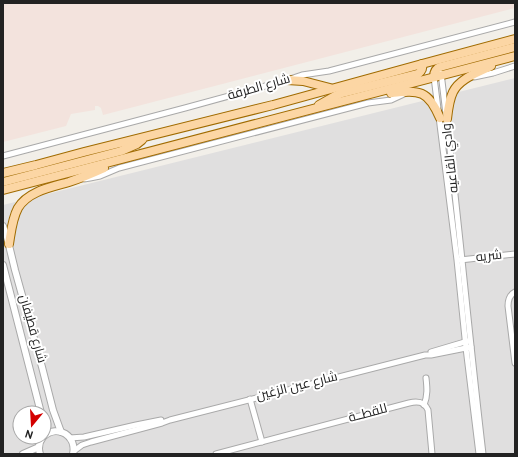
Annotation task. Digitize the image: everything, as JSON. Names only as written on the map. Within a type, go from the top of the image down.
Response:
[{"type":"main road","name":"شارع الطرفة","points":[[3,173],[272,105],[330,88],[515,40]]},
{"type":"main road","points":[[438,77],[435,71],[437,68],[515,47]]},
{"type":"main road","points":[[3,190],[511,58]]},
{"type":"main road","points":[[443,119],[453,93],[459,84],[469,77],[511,58]]},
{"type":"main road","points":[[311,110],[338,94],[418,74],[422,70],[422,64]]},
{"type":"main road","points":[[287,80],[303,81],[330,88]]},
{"type":"main road","points":[[366,95],[418,92],[428,98],[443,119]]},
{"type":"main road","points":[[3,182],[121,151],[137,144],[150,135]]},
{"type":"main road","points":[[9,244],[14,218],[19,207],[24,201],[38,192],[94,173],[122,160]]},
{"type":"street","name":"شارع الطرفة","points":[[3,156],[302,75],[329,71],[515,22]]},
{"type":"street","points":[[431,61],[437,63],[440,67]]},
{"type":"street","points":[[469,77],[493,73],[515,66]]},
{"type":"street","name":"وادي القاعيه","points":[[438,77],[457,216],[479,454]]},
{"type":"street","points":[[79,178],[97,177],[119,168],[376,101],[392,100],[409,92]]},
{"type":"street","name":"شارع قطيفان","points":[[3,226],[41,360],[51,403],[61,432]]},
{"type":"street","name":"شريه","points":[[460,260],[515,254]]},
{"type":"street","points":[[3,265],[39,405]]},
{"type":"street","points":[[515,292],[510,296],[508,302],[515,363]]},
{"type":"street","name":"شارع عين الزغين","points":[[425,355],[430,352],[468,341]]},
{"type":"street","name":"وادي القاعيه","points":[[468,348],[483,454]]},
{"type":"street","name":"شارع عين الزغين","points":[[74,453],[82,445],[170,420],[425,355],[468,348]]},
{"type":"street","points":[[426,378],[428,392],[427,399],[424,404],[428,410],[432,454]]},
{"type":"street","points":[[250,399],[262,442]]},
{"type":"street","name":"للقطــة","points":[[216,454],[409,403],[418,402],[424,404]]},
{"type":"street","name":"شارع عين الزغين","points":[[70,438],[84,437],[162,420],[170,420]]},
{"type":"street","points":[[52,432],[61,432],[70,438],[74,444],[74,453]]},
{"type":"street","points":[[23,454],[39,451]]},
{"type":"shaded area","points":[[3,3],[515,3],[515,8],[103,115],[101,108],[95,106],[95,110],[71,114],[66,126],[3,142]]},
{"type":"shaded area","points":[[515,78],[515,454],[3,454],[3,205]]}]
